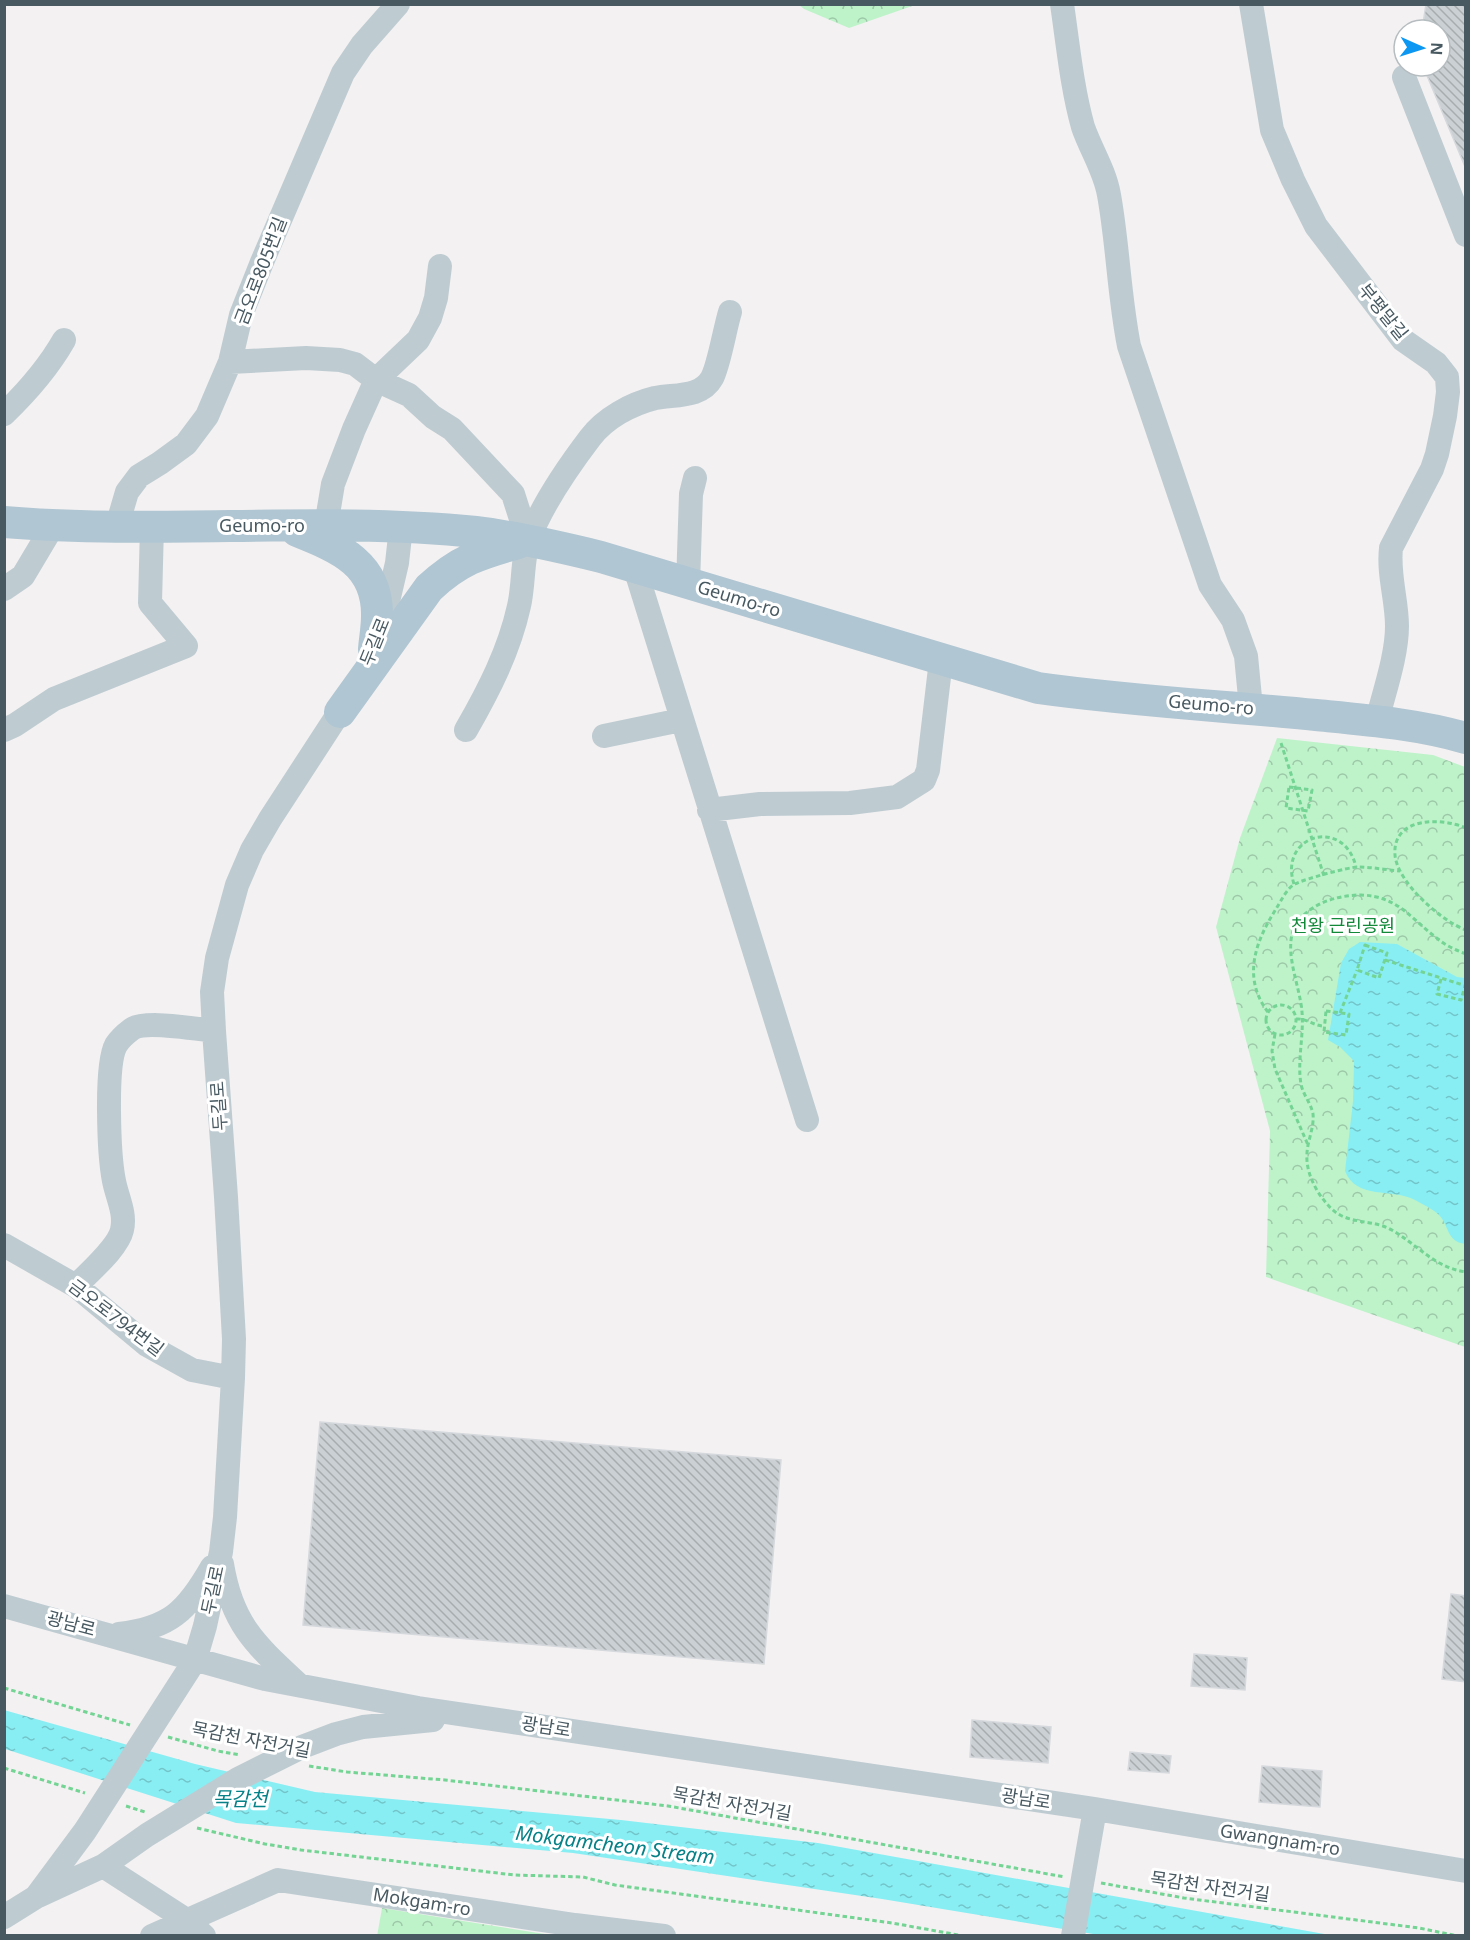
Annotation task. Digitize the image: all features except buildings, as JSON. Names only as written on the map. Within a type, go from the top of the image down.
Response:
[{"type":"main road","name":"Geumo-ro","points":[[4,522],[117,526],[401,527],[478,532],[601,557],[1038,688],[1108,697],[1377,721],[1440,731],[1466,738]]},
{"type":"main road","points":[[285,526],[331,545],[361,567],[371,581],[376,598],[374,649]]},
{"type":"main road","points":[[340,712],[429,588],[446,572],[460,562],[482,553],[528,541]]},
{"type":"street","name":"금오로805번길","points":[[117,526],[127,492],[139,476],[186,444],[207,416],[230,362],[241,315],[343,73],[362,45],[399,4]]},
{"type":"street","points":[[1062,4],[1078,105],[1084,129],[1101,166],[1109,194],[1122,309],[1129,346],[1210,585],[1233,620],[1246,656],[1251,708]]},
{"type":"street","name":"부평말길","points":[[1251,4],[1272,130],[1316,226],[1403,340],[1436,363],[1447,377],[1445,416],[1437,454],[1432,469],[1391,548],[1389,563],[1397,630],[1377,721]]},
{"type":"street","points":[[1404,78],[1466,235]]},
{"type":"street","points":[[326,526],[333,484],[354,429],[376,380],[418,340],[433,308],[440,266]]},
{"type":"street","points":[[466,730],[489,689],[514,628],[520,603],[528,541],[546,504],[591,436],[611,418],[635,405],[655,399],[694,393],[705,386],[712,377],[730,312]]},
{"type":"street","points":[[4,414],[26,393],[51,363],[64,340]]},
{"type":"street","points":[[230,362],[306,358],[340,360],[355,364],[376,380],[409,395],[433,417],[452,429],[513,494],[528,541]]},
{"type":"street","points":[[688,584],[691,494],[695,478]]},
{"type":"street","points":[[4,589],[22,576],[54,524]]},
{"type":"street","points":[[4,730],[54,699],[186,646],[150,603],[152,526]]},
{"type":"street","name":"두길로","points":[[36,1897],[162,1725],[195,1660],[205,1626],[221,1552],[229,1470],[234,1339],[212,992],[217,958],[237,885],[252,850],[340,712],[374,649],[392,593],[398,563],[401,527]]},
{"type":"street","points":[[635,568],[807,1120]]},
{"type":"street","points":[[709,810],[760,804],[850,803],[897,797],[913,789],[924,780],[928,770],[941,660]]},
{"type":"street","points":[[604,736],[681,720]]},
{"type":"street","points":[[76,1286],[113,1246],[122,1230],[122,1211],[114,1183],[109,1146],[111,1070],[116,1045],[134,1028],[154,1025],[214,1031]]},
{"type":"street","name":"금오로794번길","points":[[4,1245],[76,1286],[147,1345],[192,1370],[233,1378]]},
{"type":"street","points":[[110,1635],[140,1632],[156,1627],[181,1611],[194,1597],[221,1552]]},
{"type":"street","points":[[221,1552],[225,1581],[232,1605],[241,1622],[252,1640],[300,1686]]},
{"type":"street","name":"광남로","points":[[4,1606],[195,1660],[300,1686],[418,1708],[1095,1809]]},
{"type":"street","points":[[4,1917],[36,1897],[103,1866],[146,1824],[318,1740],[363,1727],[480,1717]]},
{"type":"street","points":[[1073,1935],[1095,1809]]},
{"type":"street","name":"Gwangnam-ro","points":[[1095,1809],[1466,1871]]},
{"type":"street","points":[[103,1866],[196,1928]]},
{"type":"street","name":"Mokgam-ro","points":[[152,1935],[196,1928],[279,1880],[572,1930],[663,1935]]},
{"type":"path","points":[[1281,743],[1324,876]]},
{"type":"path","points":[[1289,787],[1312,790],[1308,812],[1302,810],[1286,808],[1289,787]]},
{"type":"path","points":[[1466,828],[1440,821],[1412,825],[1397,841],[1395,855],[1400,871],[1412,888],[1432,908],[1453,924],[1466,930]]},
{"type":"path","points":[[1294,884],[1290,874],[1291,863],[1301,845],[1312,839],[1326,837],[1343,843],[1349,850],[1356,867]]},
{"type":"path","points":[[1268,1012],[1254,983],[1255,951],[1265,927],[1294,884],[1356,867],[1400,871]]},
{"type":"path","points":[[1466,954],[1439,940],[1399,905],[1362,895],[1340,897],[1319,904],[1303,916],[1293,933],[1293,963],[1302,1018],[1300,1080],[1312,1113],[1312,1129],[1306,1162],[1311,1180],[1322,1197],[1338,1214],[1387,1228],[1419,1248],[1433,1261],[1466,1272]]},
{"type":"path","points":[[1341,1013],[1365,945],[1387,953],[1379,978],[1357,970]]},
{"type":"path","points":[[1385,960],[1441,978],[1465,986],[1461,1000],[1437,994],[1441,978]]},
{"type":"path","points":[[1275,1005],[1285,1005],[1293,1010],[1296,1019],[1296,1024],[1290,1032],[1280,1035],[1275,1034],[1266,1022],[1268,1012],[1275,1005]]},
{"type":"path","points":[[1326,1011],[1349,1014],[1346,1035],[1324,1032],[1324,1026],[1326,1011]]},
{"type":"path","points":[[1296,1019],[1302,1018],[1313,1024],[1324,1026]]},
{"type":"path","points":[[1275,1034],[1272,1051],[1275,1070],[1308,1145]]},
{"type":"path","points":[[4,1688],[132,1726]]},
{"type":"path","name":"목감천 자전거길","points":[[162,1725],[218,1751],[242,1755]]},
{"type":"path","name":"목감천 자전거길","points":[[300,1765],[668,1806],[1074,1878]]},
{"type":"path","points":[[4,1768],[89,1794]]},
{"type":"path","points":[[123,1805],[146,1824]]},
{"type":"path","points":[[190,1826],[213,1833],[301,1850],[514,1875],[583,1877],[615,1885],[964,1935]]},
{"type":"path","name":"목감천 자전거길","points":[[1096,1882],[1184,1898],[1458,1935]]},
{"type":"green space","points":[[915,4],[849,28],[799,5]]},
{"type":"green space","name":"천왕 근린공원","points":[[1277,738],[1433,755],[1465,767],[1465,1347],[1266,1277],[1270,1131],[1216,927],[1240,838]]},
{"type":"green space","points":[[382,1908],[551,1935],[377,1936]]},
{"type":"water","points":[[1360,942],[1397,944],[1457,977],[1465,978],[1465,1244],[1451,1237],[1439,1215],[1431,1209],[1406,1196],[1366,1190],[1350,1180],[1345,1171],[1353,1101],[1354,1061],[1340,1047],[1328,1040],[1341,963],[1349,949]]},
{"type":"water","name":"목감천","points":[[4,1710],[195,1764],[315,1792],[621,1820],[818,1843],[1330,1935],[1099,1935],[882,1899],[573,1853],[236,1823],[5,1749]]},
{"type":"water label","name":"Mokgamcheon Stream","points":[[615,1845]]}]
